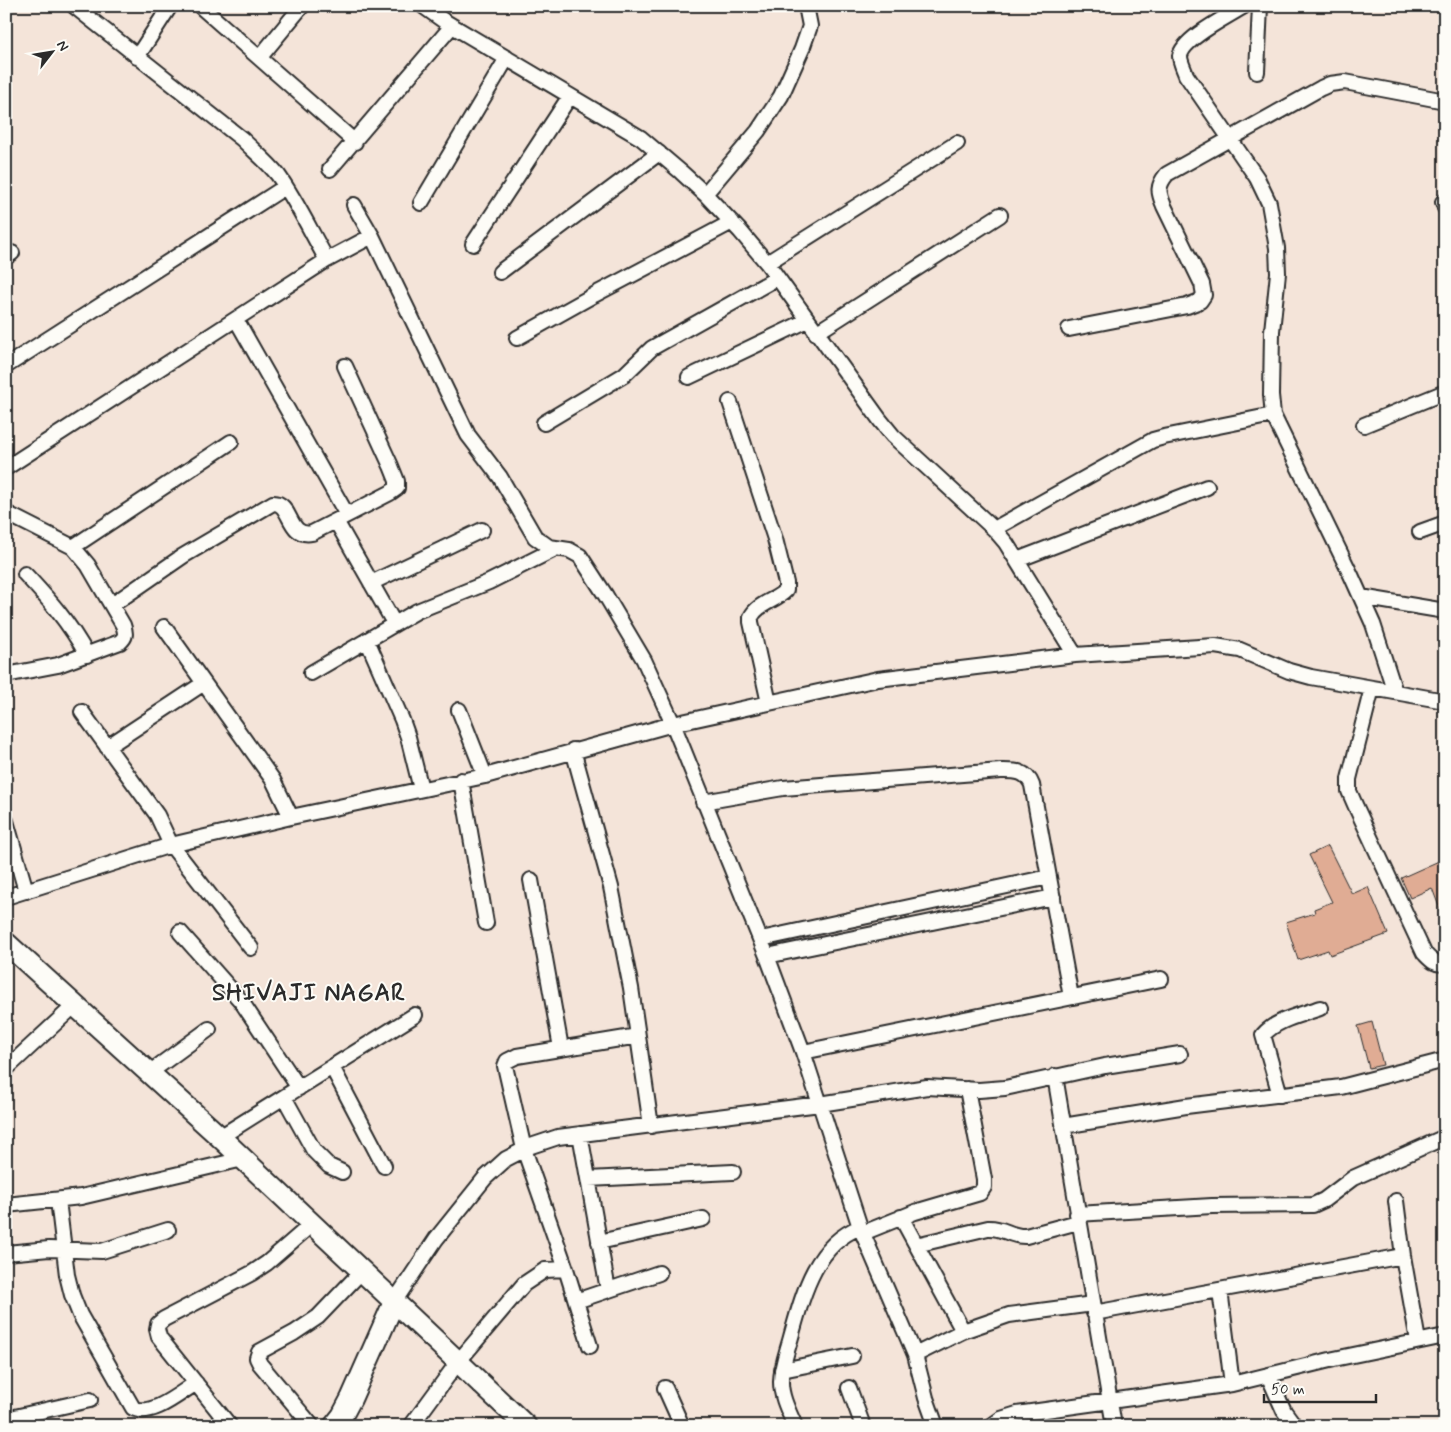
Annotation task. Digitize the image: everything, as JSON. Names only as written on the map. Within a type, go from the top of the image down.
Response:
[{"type":"street","points":[[74,6],[242,139],[277,174],[327,260]]},
{"type":"street","points":[[137,57],[170,6]]},
{"type":"street","points":[[200,6],[355,142]]},
{"type":"street","points":[[260,57],[302,6]]},
{"type":"street","points":[[423,6],[452,26],[641,138],[706,194],[732,222],[777,278],[893,436],[1006,543],[1075,655]]},
{"type":"street","points":[[1244,6],[1194,38],[1184,47],[1180,57],[1186,74],[1257,178],[1269,204],[1273,219],[1278,273],[1272,331],[1271,395],[1274,415],[1373,624],[1395,692]]},
{"type":"street","points":[[1257,72],[1260,6]]},
{"type":"street","points":[[706,194],[758,131],[781,96],[810,26],[810,7]]},
{"type":"street","points":[[330,169],[452,26]]},
{"type":"street","points":[[421,203],[507,58]]},
{"type":"street","points":[[1069,329],[1200,302],[1204,295],[1202,284],[1159,192],[1161,182],[1167,174],[1330,84],[1345,82],[1445,101]]},
{"type":"street","points":[[473,244],[570,96]]},
{"type":"street","points":[[766,264],[956,143]]},
{"type":"street","points":[[500,272],[659,153]]},
{"type":"street","points":[[6,366],[286,187]]},
{"type":"street","points":[[354,205],[372,236],[468,435],[500,477],[535,537],[549,547],[575,552],[588,567],[644,660],[673,724],[767,956],[803,1052],[862,1230],[915,1355],[926,1398],[936,1426]]},
{"type":"street","points":[[816,332],[1000,215]]},
{"type":"street","points":[[517,338],[732,222]]},
{"type":"street","points":[[6,468],[327,260],[372,236]]},
{"type":"street","points":[[544,423],[624,375],[652,348],[777,278]]},
{"type":"street","points":[[236,319],[341,518],[371,583],[394,623]]},
{"type":"street","points":[[689,377],[808,320]]},
{"type":"street","points":[[112,604],[183,556],[273,503],[278,503],[282,506],[296,528],[306,534],[312,533],[397,488],[397,481],[346,366]]},
{"type":"street","points":[[1364,425],[1445,392]]},
{"type":"street","points":[[730,402],[775,539],[786,583],[786,590],[782,595],[760,607],[751,616],[769,703]]},
{"type":"street","points":[[994,530],[1153,440],[1274,415]]},
{"type":"street","points":[[73,547],[231,442]]},
{"type":"street","points":[[1017,560],[1207,487]]},
{"type":"street","points":[[6,513],[73,547],[88,565],[112,604],[126,632],[120,642],[87,655],[58,665],[6,675]]},
{"type":"street","points":[[1420,532],[1445,523]]},
{"type":"street","points":[[371,583],[482,530]]},
{"type":"street","points":[[311,674],[394,623],[431,605],[489,582],[556,549]]},
{"type":"street","points":[[25,574],[56,607],[75,633],[87,655]]},
{"type":"street","points":[[1361,597],[1445,610]]},
{"type":"street","points":[[164,627],[273,780],[291,817]]},
{"type":"street","points":[[367,640],[396,704],[408,737],[421,788]]},
{"type":"street","points":[[6,897],[172,845],[421,788],[485,776],[573,750],[673,724],[878,680],[1075,655],[1215,646],[1240,650],[1289,671],[1304,675],[1445,702]]},
{"type":"street","points":[[107,747],[204,683]]},
{"type":"street","points":[[1372,688],[1349,779],[1349,790],[1424,953],[1433,962],[1440,965],[1445,964]]},
{"type":"street","points":[[459,710],[485,776]]},
{"type":"street","points":[[82,712],[157,815],[172,845],[251,948]]},
{"type":"street","points":[[573,750],[610,888],[631,988],[651,1126]]},
{"type":"street","points":[[703,802],[783,788],[1015,771],[1024,773],[1030,779],[1032,785],[1071,997]]},
{"type":"street","points":[[462,780],[486,923]]},
{"type":"street","points":[[6,821],[26,891]]},
{"type":"street","points":[[760,939],[1049,877]]},
{"type":"street","points":[[531,880],[561,1048]]},
{"type":"street","points":[[767,956],[1053,897]]},
{"type":"street","points":[[934,902],[938,920]]},
{"type":"street","points":[[180,932],[241,1001],[299,1088]]},
{"type":"street","points":[[6,943],[220,1137],[526,1426]]},
{"type":"street","points":[[803,1052],[1161,979]]},
{"type":"street","points":[[6,1069],[75,1005]]},
{"type":"street","points":[[1280,1095],[1263,1035],[1270,1027],[1320,1008]]},
{"type":"street","points":[[220,1137],[415,1015]]},
{"type":"street","points":[[150,1073],[209,1029]]},
{"type":"street","points":[[590,1346],[566,1269],[524,1149],[506,1066],[507,1061],[517,1056],[638,1036]]},
{"type":"street","points":[[334,1426],[351,1399],[394,1302],[436,1239],[485,1178],[506,1159],[524,1149],[558,1137],[820,1104],[927,1087],[1005,1088],[1105,1066],[1180,1054]]},
{"type":"street","points":[[1063,1126],[1186,1106],[1357,1084],[1445,1060]]},
{"type":"street","points":[[332,1067],[384,1166]]},
{"type":"street","points":[[1055,1076],[1114,1426]]},
{"type":"street","points":[[795,1426],[785,1403],[781,1384],[782,1370],[804,1293],[813,1272],[839,1238],[848,1232],[862,1230],[980,1193],[984,1188],[984,1179],[967,1089]]},
{"type":"street","points":[[284,1097],[314,1151],[329,1166],[342,1172]]},
{"type":"street","points":[[580,1134],[608,1290]]},
{"type":"street","points":[[916,1245],[998,1227],[1017,1237],[1026,1236],[1078,1218],[1212,1206],[1313,1204],[1324,1200],[1353,1178],[1445,1137]]},
{"type":"street","points":[[6,1205],[81,1197],[243,1159]]},
{"type":"street","points":[[588,1179],[733,1172]]},
{"type":"street","points":[[58,1200],[70,1288],[80,1316],[133,1408],[139,1411],[155,1408],[196,1383]]},
{"type":"street","points":[[1396,1202],[1403,1256],[1418,1341]]},
{"type":"street","points":[[901,1217],[963,1331]]},
{"type":"street","points":[[599,1242],[703,1219]]},
{"type":"street","points":[[230,1426],[159,1337],[158,1324],[164,1318],[252,1274],[312,1224]]},
{"type":"street","points":[[6,1253],[49,1250],[102,1251],[168,1230]]},
{"type":"street","points":[[915,1355],[963,1331],[1009,1315],[1094,1309],[1220,1290],[1403,1256]]},
{"type":"street","points":[[411,1426],[458,1362],[524,1284],[545,1270],[566,1269]]},
{"type":"street","points":[[312,1426],[257,1358],[259,1352],[300,1330],[318,1317],[362,1271]]},
{"type":"street","points":[[576,1301],[659,1273]]},
{"type":"street","points":[[1220,1290],[1232,1384]]},
{"type":"street","points":[[991,1426],[1017,1414],[1232,1384],[1334,1359],[1445,1336]]},
{"type":"street","points":[[782,1370],[852,1356]]},
{"type":"street","points":[[1268,1375],[1284,1411],[1295,1426]]},
{"type":"street","points":[[665,1388],[682,1426]]},
{"type":"street","points":[[849,1388],[863,1426]]},
{"type":"street","points":[[6,1419],[90,1400]]},
{"type":"building","points":[[1328,846],[1352,894],[1368,887],[1388,934],[1330,955],[1328,950],[1298,960],[1286,922],[1315,913],[1314,909],[1332,902],[1309,855]]},
{"type":"building","points":[[1441,860],[1445,869],[1444,920],[1432,888],[1410,898],[1401,878]]},
{"type":"building","points":[[1372,1022],[1383,1065],[1369,1068],[1358,1026]]},
{"type":"district","name":"SHIVAJI NAGAR","points":[[309,992]]}]
